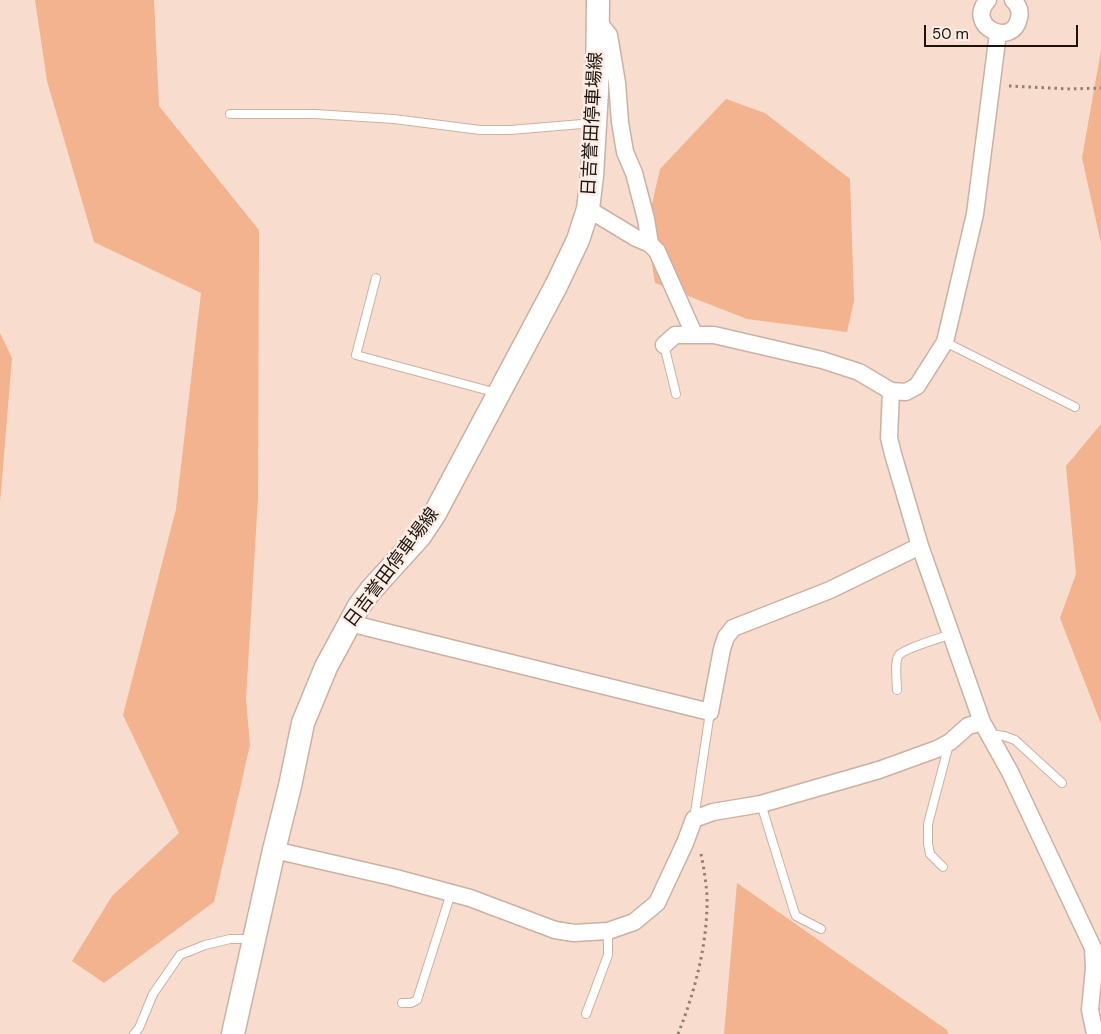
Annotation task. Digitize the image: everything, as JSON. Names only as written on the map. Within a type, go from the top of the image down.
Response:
[{"type":"main road","name":"日吉誉田停車場線","points":[[233,1034],[303,723],[326,668],[359,606],[420,536],[434,515],[556,286],[578,240],[588,209],[592,176],[596,123],[598,8]]},
{"type":"street","points":[[988,0],[984,4],[982,18],[985,25],[998,33],[1012,30],[1017,24],[1020,17],[1019,10],[1013,0]]},
{"type":"street","points":[[598,8],[600,24],[609,35],[617,83],[622,137],[625,152],[634,173],[646,219],[650,244]]},
{"type":"street","points":[[664,345],[675,335],[714,335],[822,360],[859,372],[891,392],[906,392],[918,386],[945,342],[975,214],[998,33]]},
{"type":"street","points":[[588,209],[636,238],[650,244],[657,251],[694,334]]},
{"type":"street","points":[[891,392],[889,438],[920,546],[951,634],[986,728],[1010,772],[1092,948],[1094,968],[1090,1010],[1095,1034]]},
{"type":"street","points":[[350,623],[710,712],[722,649],[726,637],[733,628],[830,590],[920,546]]},
{"type":"street","points":[[274,850],[392,877],[470,898],[555,930],[574,933],[608,931],[634,922],[657,903],[694,819],[713,812],[762,804],[879,770],[938,749],[950,742],[968,726],[986,728]]},
{"type":"lane","points":[[230,114],[315,114],[394,119],[480,130],[510,130],[596,123]]},
{"type":"lane","points":[[376,278],[356,355],[499,394]]},
{"type":"lane","points":[[945,342],[1075,407]]},
{"type":"lane","points":[[664,345],[676,394]]},
{"type":"lane","points":[[897,690],[896,662],[898,655],[906,650],[951,634]]},
{"type":"lane","points":[[694,819],[710,712]]},
{"type":"lane","points":[[986,728],[1015,740],[1062,783]]},
{"type":"lane","points":[[943,867],[930,854],[928,824],[950,742]]},
{"type":"lane","points":[[762,804],[796,916],[821,929]]},
{"type":"lane","points":[[402,1003],[417,1000],[451,893]]},
{"type":"lane","points":[[586,1014],[608,955],[608,931]]},
{"type":"lane","points":[[134,1034],[139,1028],[153,994],[180,955],[205,944],[230,939],[254,939]]},
{"type":"path","points":[[991,85],[1070,89],[1101,88]]},
{"type":"path","points":[[678,1034],[699,970],[705,927],[707,896],[705,873],[694,819]]},
{"type":"shaded area","points":[[35,0],[154,0],[159,106],[259,230],[258,497],[246,699],[250,745],[214,902],[104,983],[72,961],[112,896],[179,833],[123,715],[176,509],[201,293],[94,242],[47,81]]},
{"type":"shaded area","points":[[1101,50],[1101,243],[1082,158]]},
{"type":"shaded area","points":[[726,99],[765,113],[850,179],[854,301],[847,332],[747,319],[655,283],[646,230],[660,169]]},
{"type":"shaded area","points":[[0,333],[12,358],[0,503]]},
{"type":"shaded area","points":[[1101,424],[1101,724],[1060,618],[1076,574],[1066,466]]},
{"type":"shaded area","points":[[737,883],[947,1030],[948,1034],[724,1034]]}]
